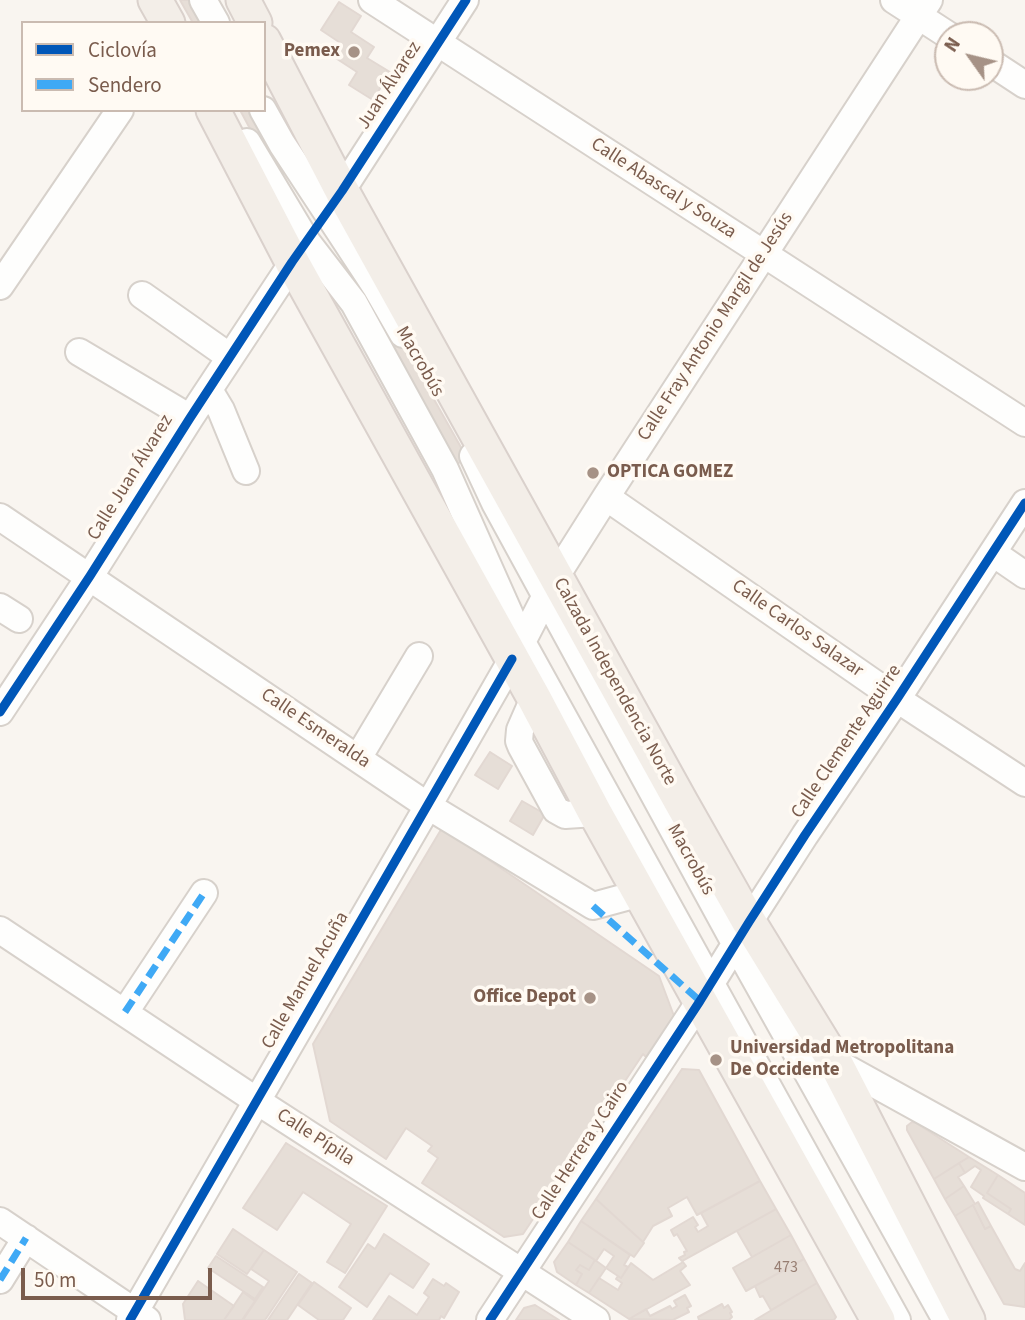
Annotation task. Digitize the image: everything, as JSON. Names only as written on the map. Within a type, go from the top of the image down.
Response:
[{"type":"main road","points":[[155,0],[167,21]]},
{"type":"main road","points":[[243,0],[254,21]]},
{"type":"main road","name":"Calzada Independencia Norte","points":[[266,46],[335,202],[742,933],[835,1062],[968,1320]]},
{"type":"main road","points":[[214,112],[300,252],[517,651],[534,698],[595,813],[641,893],[706,992],[878,1320]]},
{"type":"street","points":[[169,0],[180,21]]},
{"type":"street","points":[[203,0],[215,21]]},
{"type":"street","name":"Calle Abascal y Souza","points":[[372,0],[1025,423]]},
{"type":"street","name":"Juan Álvarez","points":[[300,252],[465,0]]},
{"type":"street","points":[[894,0],[924,8]]},
{"type":"street","name":"Calle Fray Antonio Margil de Jesús","points":[[517,651],[551,586],[606,496],[924,8]]},
{"type":"street","points":[[1004,71],[1025,85]]},
{"type":"street","points":[[0,286],[119,112]]},
{"type":"street","points":[[230,112],[256,159],[300,252]]},
{"type":"street","points":[[264,112],[282,144],[335,202]]},
{"type":"street","name":"Calle Juan Álvarez","points":[[0,712],[300,252]]},
{"type":"street","points":[[142,295],[230,357]]},
{"type":"street","points":[[79,352],[190,418]]},
{"type":"street","points":[[209,390],[221,410],[246,471]]},
{"type":"street","name":"Calle Carlos Salazar","points":[[606,496],[897,699],[1025,783]]},
{"type":"street","name":"Calle Clemente Aguirre","points":[[706,992],[1025,503]]},
{"type":"street","name":"Calle Esmeralda","points":[[0,517],[429,806],[593,906],[641,893]]},
{"type":"street","points":[[993,553],[1025,575]]},
{"type":"street","points":[[517,651],[706,992],[897,1320]]},
{"type":"street","name":"Calle Manuel Acuña","points":[[137,1317],[257,1101],[517,651]]},
{"type":"street","points":[[358,758],[419,656]]},
{"type":"street","points":[[125,1012],[204,893]]},
{"type":"street","name":"Calle Pípila","points":[[0,930],[257,1101],[596,1320]]},
{"type":"street","points":[[742,933],[946,1320]]},
{"type":"street","name":"Calle Herrera y Cairo","points":[[490,1320],[706,992]]},
{"type":"street","points":[[835,1062],[1025,1167]]},
{"type":"street","points":[[0,1221],[137,1317]]},
{"type":"street","points":[[0,1280],[26,1238]]},
{"type":"building","points":[[180,0],[197,0],[209,21],[192,21]]},
{"type":"building","name":"Pemex","points":[[339,2],[361,16],[351,32],[374,47],[367,58],[390,72],[373,100],[349,85],[357,72],[334,57],[342,44],[321,30]]},
{"type":"building","points":[[241,112],[259,112],[276,143],[262,151]]},
{"type":"building","points":[[374,293],[467,458],[454,466],[360,301]]},
{"type":"building","points":[[490,752],[512,766],[498,789],[475,775]]},
{"type":"building","points":[[522,801],[545,814],[533,835],[510,821]]},
{"type":"building","points":[[442,828],[659,976],[674,1016],[646,1057],[643,1054],[523,1234],[504,1237],[422,1183],[438,1158],[428,1151],[432,1146],[406,1128],[386,1159],[330,1121],[313,1044]]},
{"type":"building","points":[[682,1069],[699,1070],[760,1181],[697,1215],[687,1197],[668,1208],[672,1216],[653,1226],[643,1242],[596,1199]]},
{"type":"building","points":[[912,1122],[969,1157],[934,1179],[907,1130],[907,1126]]},
{"type":"building","points":[[286,1143],[387,1206],[345,1273],[327,1262],[351,1224],[303,1192],[277,1230],[243,1208]]},
{"type":"building","points":[[969,1157],[998,1175],[987,1193],[1011,1209],[1008,1214],[971,1187],[981,1170],[975,1166],[965,1173],[959,1163]]},
{"type":"building","points":[[959,1163],[965,1173],[958,1177],[964,1186],[945,1199],[934,1179]]},
{"type":"building","points":[[998,1175],[1025,1193],[1025,1225],[1008,1214],[1011,1209],[987,1193]]},
{"type":"building","points":[[760,1181],[776,1209],[682,1261],[679,1258],[687,1251],[677,1234],[674,1236],[671,1230],[693,1217],[698,1225],[695,1227],[698,1232],[708,1226],[701,1213]]},
{"type":"building","points":[[964,1186],[975,1204],[978,1202],[991,1226],[985,1229],[973,1205],[955,1216],[945,1199]]},
{"type":"building","points":[[596,1199],[644,1243],[634,1257],[581,1221]]},
{"type":"building","points":[[973,1205],[985,1229],[991,1226],[1015,1269],[1020,1271],[1025,1263],[1025,1307],[1004,1304],[955,1216]]},
{"type":"building","points":[[776,1209],[791,1235],[752,1257],[737,1231]]},
{"type":"building","points":[[581,1221],[630,1255],[624,1265],[628,1267],[621,1278],[606,1268],[614,1256],[604,1249],[596,1261],[568,1242]]},
{"type":"building","points":[[233,1229],[264,1250],[247,1274],[217,1254]]},
{"type":"building","points":[[384,1234],[429,1264],[413,1288],[390,1273],[367,1307],[339,1287],[368,1244],[375,1249]]},
{"type":"building","points":[[791,1235],[804,1259],[746,1291],[733,1268]]},
{"type":"building","points":[[568,1242],[595,1260],[589,1270],[580,1265],[576,1270],[582,1274],[576,1285],[557,1272],[554,1262]]},
{"type":"building","points":[[264,1250],[297,1272],[265,1320],[243,1320],[269,1281],[251,1269]]},
{"type":"building","points":[[216,1256],[263,1287],[255,1299],[208,1268]]},
{"type":"building","points":[[804,1259],[817,1283],[771,1310],[755,1286]]},
{"type":"building","points":[[595,1260],[606,1268],[589,1293],[576,1285],[582,1274],[576,1270],[580,1265],[589,1270]]},
{"type":"building","points":[[683,1262],[686,1266],[680,1271],[690,1285],[629,1319],[589,1293],[599,1278],[618,1290],[622,1283],[616,1279],[618,1276],[621,1278],[631,1263],[653,1280]]},
{"type":"building","points":[[299,1274],[312,1283],[287,1320],[268,1320]]},
{"type":"building","points":[[433,1279],[444,1286],[446,1283],[459,1292],[444,1318],[373,1320],[389,1296],[417,1315],[429,1297],[424,1293]]},
{"type":"building","points":[[198,1281],[234,1306],[224,1320],[185,1320],[183,1304]]},
{"type":"building","points":[[314,1282],[351,1308],[343,1320],[319,1320],[298,1305]]},
{"type":"building","points":[[817,1283],[836,1317],[834,1320],[755,1320]]},
{"type":"building","points":[[243,1292],[255,1301],[242,1320],[224,1320]]},
{"type":"building","points":[[685,1295],[691,1306],[687,1308],[689,1312],[673,1320],[629,1319],[646,1309],[650,1316],[670,1306],[672,1309],[677,1306],[674,1301]]},
{"type":"building","points":[[722,1304],[724,1308],[728,1305],[732,1312],[729,1320],[699,1320],[698,1317]]},
{"type":"building","points":[[535,1305],[559,1320],[516,1320],[524,1308]]},
{"type":"marked path","points":[[125,1012],[204,893]]},
{"type":"marked path","points":[[593,906],[700,1001]]},
{"type":"marked path","points":[[0,1280],[26,1238]]},
{"type":"cycle path","points":[[0,712],[292,262],[342,191],[466,0]]},
{"type":"cycle path","points":[[490,1320],[700,1001],[805,835],[1025,503]]},
{"type":"cycle path","points":[[130,1320],[512,659]]},
{"type":"place","name":"Pemex","points":[[354,52]]},
{"type":"place","name":"OPTICA GOMEZ","points":[[593,473]]},
{"type":"place","name":"Office Depot","points":[[590,998]]},
{"type":"place","name":"Universidad Metropolitana De Occidente","points":[[716,1060]]}]
